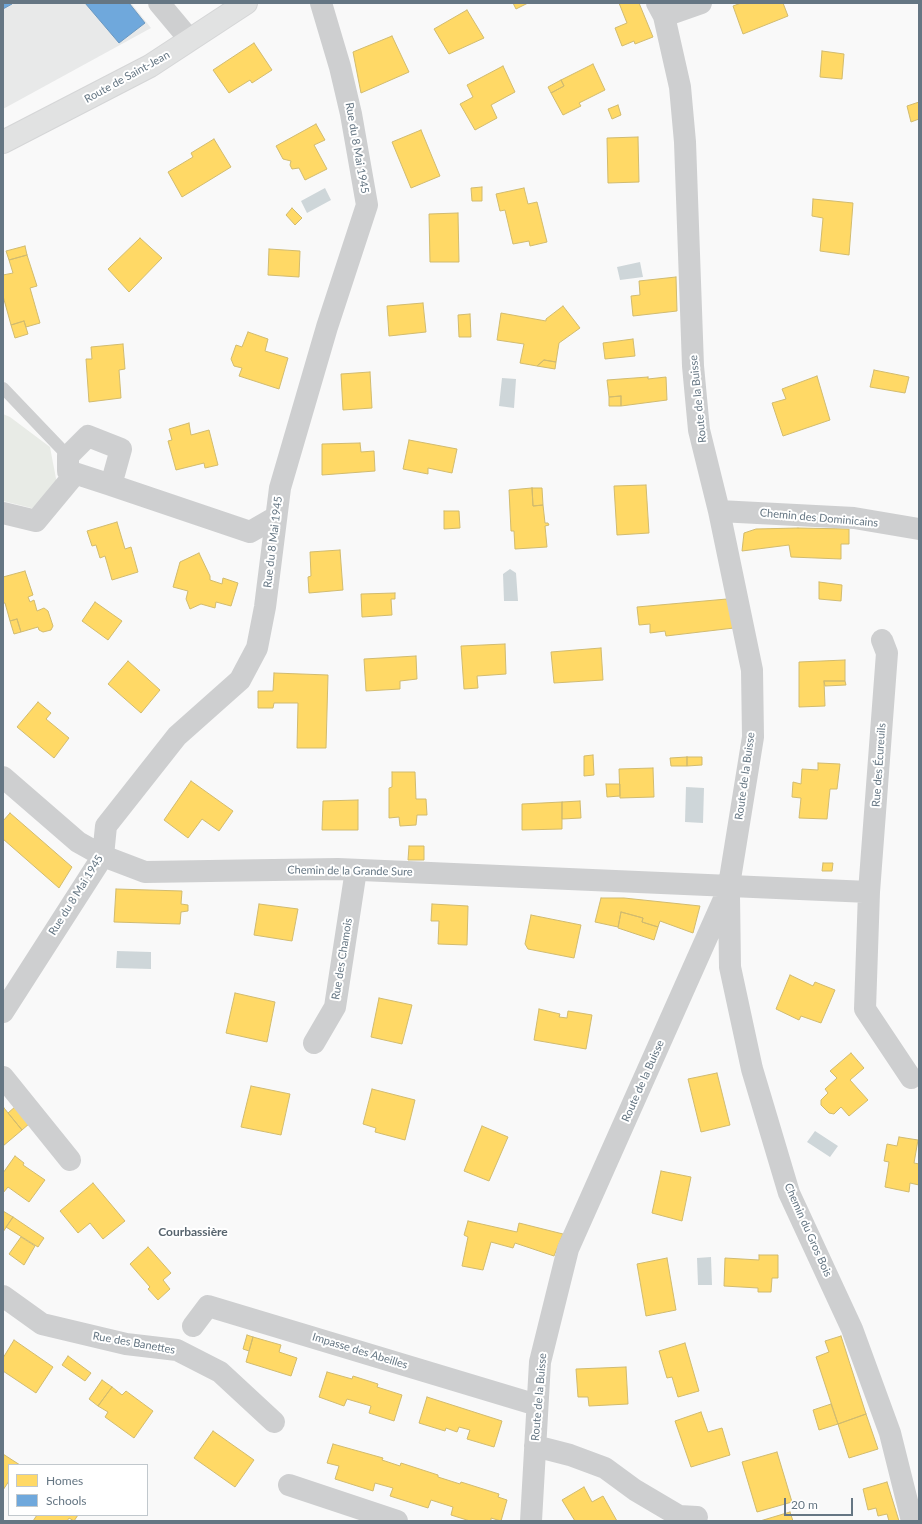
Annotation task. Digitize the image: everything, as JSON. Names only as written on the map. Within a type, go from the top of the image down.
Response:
[{"type":"main road","name":"Route de Saint-Jean","points":[[4,138],[150,66],[246,3]]},
{"type":"street","points":[[159,3],[190,40]]},
{"type":"street","name":"Rue du 8 Mai 1945","points":[[3,1012],[103,856],[106,826],[177,736],[240,680],[257,648],[265,607],[280,488],[327,327],[367,205],[350,107],[321,3]]},
{"type":"street","points":[[661,10],[701,3]]},
{"type":"street","name":"Route de la Buisse","points":[[531,1521],[540,1362],[568,1249],[721,907],[728,884],[753,737],[752,670],[719,511],[699,430],[693,366],[685,142],[680,87],[661,10]]},
{"type":"street","points":[[3,513],[36,521],[88,436],[121,449],[111,485]]},
{"type":"street","points":[[71,465],[111,485],[250,532],[271,562]]},
{"type":"street","name":"Chemin des Dominicains","points":[[719,511],[854,518],[919,529]]},
{"type":"street","points":[[250,532],[276,518]]},
{"type":"street","name":"Rue des Écureuils","points":[[882,640],[887,653],[869,892],[865,1009],[911,1078]]},
{"type":"street","name":"Chemin de la Grande Sure","points":[[3,777],[76,840],[103,856],[146,872],[356,870],[728,884]]},
{"type":"street","name":"Rue des Chamois","points":[[314,1043],[334,1006],[356,870]]},
{"type":"street","points":[[728,884],[869,892]]},
{"type":"street","name":"Chemin du Gros Bois","points":[[728,884],[730,967],[752,1069],[789,1193],[852,1329],[890,1433],[912,1521]]},
{"type":"street","points":[[3,1077],[70,1160]]},
{"type":"street","name":"Rue des Banettes","points":[[3,1296],[42,1324],[126,1344],[177,1350],[220,1372],[274,1422]]},
{"type":"street","name":"Impasse des Abeilles","points":[[193,1326],[208,1306],[537,1405]]},
{"type":"street","points":[[535,1446],[570,1455],[605,1468],[635,1490],[679,1516],[697,1517]]},
{"type":"street","points":[[289,1485],[397,1521]]},
{"type":"lane","points":[[3,388],[71,465]]},
{"type":"shaded area","points":[[3,3],[131,3],[151,28],[3,109]]},
{"type":"shaded area","points":[[325,188],[331,200],[307,213],[301,201]]},
{"type":"shaded area","points":[[640,262],[643,277],[620,280],[617,267]]},
{"type":"shaded area","points":[[502,378],[516,379],[514,408],[499,406]]},
{"type":"shaded area","points":[[3,414],[10,417],[50,447],[57,484],[35,509],[3,501]]},
{"type":"shaded area","points":[[510,569],[516,573],[518,601],[504,601],[503,574]]},
{"type":"shaded area","points":[[686,787],[704,788],[703,823],[685,822]]},
{"type":"shaded area","points":[[117,951],[151,952],[151,969],[116,968]]},
{"type":"shaded area","points":[[815,1131],[838,1146],[830,1157],[807,1142]]},
{"type":"shaded area","points":[[711,1257],[712,1285],[698,1285],[697,1258]]},
{"type":"building: Homes","points":[[513,3],[528,3],[516,9]]},
{"type":"building: Homes","points":[[619,3],[639,3],[653,37],[635,44],[634,41],[622,46],[615,28],[627,23]]},
{"type":"building: Homes","points":[[741,3],[783,3],[788,16],[743,34],[733,6]]},
{"type":"building: Homes","points":[[467,10],[484,38],[449,54],[434,29]]},
{"type":"building: Homes","points":[[392,36],[409,72],[361,93],[353,52]]},
{"type":"building: Homes","points":[[254,43],[272,70],[252,83],[250,80],[229,93],[213,70]]},
{"type":"building: Homes","points":[[822,51],[844,54],[842,79],[820,77]]},
{"type":"building: Homes","points":[[593,64],[605,90],[579,103],[581,106],[563,115],[551,93],[564,86],[561,80]]},
{"type":"building: Homes","points":[[503,66],[515,92],[491,105],[497,118],[475,130],[460,104],[473,97],[467,85]]},
{"type":"building: Homes","points":[[561,80],[564,86],[551,93],[548,87]]},
{"type":"building: Homes","points":[[919,102],[919,119],[911,122],[907,106]]},
{"type":"building: Homes","points":[[618,105],[621,115],[612,119],[608,109]]},
{"type":"building: Homes","points":[[316,124],[325,140],[314,145],[327,169],[305,180],[299,168],[292,169],[290,165],[291,161],[283,159],[276,146]]},
{"type":"building: Homes","points":[[421,130],[440,176],[411,188],[392,142]]},
{"type":"building: Homes","points":[[638,137],[639,182],[608,183],[607,138]]},
{"type":"building: Homes","points":[[214,139],[231,167],[182,197],[168,172],[193,157],[191,153]]},
{"type":"building: Homes","points":[[482,187],[482,201],[472,201],[471,188]]},
{"type":"building: Homes","points":[[524,188],[528,204],[537,202],[547,242],[530,246],[529,241],[513,244],[505,210],[500,211],[496,194]]},
{"type":"building: Homes","points":[[813,199],[853,203],[849,255],[820,251],[823,218],[812,216]]},
{"type":"building: Homes","points":[[292,208],[302,218],[295,225],[286,215]]},
{"type":"building: Homes","points":[[458,213],[459,262],[430,262],[429,214]]},
{"type":"building: Homes","points":[[140,238],[162,258],[129,292],[108,269]]},
{"type":"building: Homes","points":[[25,246],[27,255],[9,260],[6,251]]},
{"type":"building: Homes","points":[[269,249],[300,251],[299,277],[268,275]]},
{"type":"building: Homes","points":[[27,255],[37,286],[30,288],[40,323],[26,327],[24,321],[11,325],[3,296],[3,275],[13,273],[9,260]]},
{"type":"building: Homes","points":[[676,277],[677,311],[633,316],[631,296],[640,295],[639,281]]},
{"type":"building: Homes","points":[[423,303],[426,332],[389,336],[387,306]]},
{"type":"building: Homes","points":[[563,306],[580,328],[559,343],[556,362],[544,360],[537,366],[520,363],[524,344],[497,340],[501,313],[546,321],[546,319]]},
{"type":"building: Homes","points":[[470,314],[471,337],[459,337],[458,315]]},
{"type":"building: Homes","points":[[24,321],[28,334],[15,338],[11,325]]},
{"type":"building: Homes","points":[[248,332],[268,339],[265,351],[288,358],[279,389],[239,376],[242,368],[234,366],[231,359],[236,345],[242,347]]},
{"type":"building: Homes","points":[[633,339],[635,356],[605,359],[603,343]]},
{"type":"building: Homes","points":[[123,344],[125,369],[119,370],[121,398],[89,402],[86,359],[92,359],[91,347]]},
{"type":"building: Homes","points":[[544,360],[556,362],[555,369],[537,366]]},
{"type":"building: Homes","points":[[874,370],[909,377],[905,393],[870,387]]},
{"type":"building: Homes","points":[[370,372],[372,408],[343,410],[341,374]]},
{"type":"building: Homes","points":[[817,376],[830,420],[783,436],[772,403],[786,399],[782,389]]},
{"type":"building: Homes","points":[[648,377],[648,379],[666,377],[667,400],[621,406],[621,396],[609,397],[607,380]]},
{"type":"building: Homes","points":[[621,396],[621,406],[609,406],[609,397]]},
{"type":"building: Homes","points":[[189,423],[191,435],[209,430],[218,465],[205,468],[204,463],[176,470],[168,441],[172,440],[169,429]]},
{"type":"building: Homes","points":[[409,440],[457,449],[452,473],[428,468],[428,474],[403,469]]},
{"type":"building: Homes","points":[[360,443],[361,452],[374,451],[375,471],[322,475],[322,444]]},
{"type":"building: Homes","points":[[646,485],[649,533],[617,535],[614,486]]},
{"type":"building: Homes","points":[[532,488],[533,506],[543,505],[545,523],[548,523],[549,525],[545,526],[547,547],[515,549],[514,531],[511,531],[509,490]]},
{"type":"building: Homes","points":[[532,488],[542,488],[543,505],[533,506]]},
{"type":"building: Homes","points":[[444,511],[459,511],[460,528],[444,529]]},
{"type":"building: Homes","points":[[117,522],[125,549],[131,547],[138,572],[112,580],[105,556],[100,558],[96,545],[92,546],[87,531]]},
{"type":"building: Homes","points":[[756,529],[849,529],[849,544],[841,544],[841,559],[791,557],[789,545],[742,551],[744,533]]},
{"type":"building: Homes","points":[[340,550],[343,590],[309,593],[308,577],[311,576],[310,552]]},
{"type":"building: Homes","points":[[199,553],[210,576],[210,580],[222,584],[223,578],[238,583],[231,606],[216,602],[215,608],[201,604],[190,609],[186,599],[188,591],[173,587],[180,562]]},
{"type":"building: Homes","points":[[25,571],[33,595],[28,597],[30,602],[34,600],[37,611],[44,608],[48,611],[53,626],[51,630],[43,632],[39,630],[38,627],[21,632],[17,619],[10,621],[5,603],[3,603],[3,577]]},
{"type":"building: Homes","points":[[819,582],[842,585],[841,601],[819,599]]},
{"type":"building: Homes","points":[[395,593],[395,599],[391,599],[392,615],[362,617],[361,594]]},
{"type":"building: Homes","points":[[727,599],[734,628],[666,636],[665,631],[650,633],[650,624],[639,625],[637,607]]},
{"type":"building: Homes","points":[[95,602],[122,621],[108,640],[82,621]]},
{"type":"building: Homes","points":[[17,619],[21,632],[14,634],[10,621]]},
{"type":"building: Homes","points":[[505,644],[506,674],[477,676],[478,688],[464,689],[461,646]]},
{"type":"building: Homes","points":[[601,648],[603,680],[554,683],[551,652]]},
{"type":"building: Homes","points":[[416,656],[417,679],[400,681],[400,689],[366,691],[364,659]]},
{"type":"building: Homes","points":[[845,660],[845,681],[824,681],[825,706],[799,707],[799,662]]},
{"type":"building: Homes","points":[[128,661],[160,690],[141,713],[108,684]]},
{"type":"building: Homes","points":[[274,673],[328,675],[326,748],[297,748],[298,703],[274,703],[273,708],[258,708],[258,691],[273,691]]},
{"type":"building: Homes","points":[[824,681],[845,681],[846,685],[825,686]]},
{"type":"building: Homes","points":[[38,702],[51,713],[46,719],[69,738],[54,758],[17,727]]},
{"type":"building: Homes","points":[[593,755],[594,775],[584,776],[584,756]]},
{"type":"building: Homes","points":[[687,757],[687,766],[671,766],[670,758]]},
{"type":"building: Homes","points":[[687,757],[702,757],[702,765],[687,766]]},
{"type":"building: Homes","points":[[818,763],[840,764],[837,789],[830,789],[827,819],[799,818],[801,798],[792,797],[793,782],[801,784],[802,769],[818,770]]},
{"type":"building: Homes","points":[[653,768],[654,797],[620,798],[619,769]]},
{"type":"building: Homes","points":[[392,772],[415,772],[416,799],[426,799],[427,815],[417,815],[416,825],[400,826],[399,817],[389,818],[389,788],[392,787]]},
{"type":"building: Homes","points":[[191,781],[233,811],[219,831],[202,819],[188,838],[164,820]]},
{"type":"building: Homes","points":[[606,784],[620,784],[620,796],[607,797]]},
{"type":"building: Homes","points":[[358,800],[358,830],[322,830],[323,801]]},
{"type":"building: Homes","points":[[580,801],[581,818],[562,819],[562,802]]},
{"type":"building: Homes","points":[[562,802],[562,829],[522,830],[522,804]]},
{"type":"building: Homes","points":[[10,813],[72,867],[59,888],[3,839],[3,821]]},
{"type":"building: Homes","points":[[409,846],[424,846],[424,860],[408,860]]},
{"type":"building: Homes","points":[[823,863],[833,863],[832,871],[822,871]]},
{"type":"building: Homes","points":[[116,889],[182,891],[181,904],[188,905],[188,911],[181,912],[180,924],[114,922]]},
{"type":"building: Homes","points":[[601,898],[624,898],[700,906],[693,933],[660,921],[658,927],[642,922],[643,918],[621,912],[618,927],[595,922]]},
{"type":"building: Homes","points":[[259,904],[298,909],[292,941],[254,935]]},
{"type":"building: Homes","points":[[432,904],[468,906],[467,945],[438,944],[439,921],[431,921]]},
{"type":"building: Homes","points":[[621,912],[643,918],[642,922],[658,927],[654,940],[618,928]]},
{"type":"building: Homes","points":[[531,915],[581,925],[574,958],[528,949],[525,944]]},
{"type":"building: Homes","points":[[790,975],[813,986],[815,982],[835,990],[821,1023],[801,1016],[799,1020],[776,1009]]},
{"type":"building: Homes","points":[[235,993],[275,1002],[267,1042],[226,1033]]},
{"type":"building: Homes","points":[[379,998],[412,1005],[402,1044],[371,1037]]},
{"type":"building: Homes","points":[[539,1009],[560,1014],[559,1017],[567,1018],[568,1011],[592,1015],[586,1049],[534,1040]]},
{"type":"building: Homes","points":[[851,1053],[864,1068],[850,1080],[868,1100],[849,1116],[841,1107],[834,1114],[829,1113],[821,1105],[821,1100],[828,1093],[825,1089],[837,1078],[830,1071]]},
{"type":"building: Homes","points":[[717,1073],[730,1125],[701,1132],[688,1079]]},
{"type":"building: Homes","points":[[251,1086],[290,1094],[281,1135],[241,1127]]},
{"type":"building: Homes","points":[[372,1089],[415,1100],[405,1140],[375,1132],[376,1128],[363,1124]]},
{"type":"building: Homes","points":[[16,1106],[30,1123],[22,1130],[8,1113]]},
{"type":"building: Homes","points":[[4,1108],[22,1130],[3,1146],[3,1109]]},
{"type":"building: Homes","points":[[482,1126],[508,1137],[489,1181],[464,1171]]},
{"type":"building: Homes","points":[[899,1137],[918,1140],[914,1163],[919,1164],[919,1185],[910,1183],[909,1192],[885,1187],[889,1162],[884,1161],[887,1144],[897,1146]]},
{"type":"building: Homes","points":[[15,1156],[24,1163],[23,1165],[45,1180],[29,1202],[8,1187],[3,1193],[3,1173]]},
{"type":"building: Homes","points":[[661,1171],[691,1177],[682,1221],[652,1213]]},
{"type":"building: Homes","points":[[93,1183],[125,1221],[103,1239],[90,1223],[78,1233],[60,1211]]},
{"type":"building: Homes","points":[[3,1211],[13,1217],[3,1232]]},
{"type":"building: Homes","points":[[13,1217],[44,1238],[38,1247],[6,1227]]},
{"type":"building: Homes","points":[[468,1221],[517,1232],[519,1223],[563,1234],[554,1256],[515,1243],[513,1248],[491,1242],[483,1270],[462,1266],[468,1237],[464,1235]]},
{"type":"building: Homes","points":[[21,1237],[35,1246],[24,1265],[9,1254]]},
{"type":"building: Homes","points":[[148,1247],[171,1273],[163,1280],[170,1289],[158,1300],[148,1289],[150,1287],[130,1264]]},
{"type":"building: Homes","points":[[759,1255],[778,1255],[778,1278],[772,1278],[771,1292],[758,1292],[758,1288],[724,1286],[725,1258],[759,1260]]},
{"type":"building: Homes","points":[[667,1258],[676,1310],[646,1316],[637,1264]]},
{"type":"building: Homes","points":[[247,1335],[253,1337],[249,1351],[243,1349]]},
{"type":"building: Homes","points":[[841,1336],[866,1414],[838,1424],[816,1357],[829,1352],[825,1341]]},
{"type":"building: Homes","points":[[253,1337],[281,1345],[279,1352],[297,1358],[291,1376],[246,1362]]},
{"type":"building: Homes","points":[[14,1340],[53,1367],[36,1393],[3,1371],[3,1358]]},
{"type":"building: Homes","points":[[685,1343],[699,1391],[678,1397],[672,1377],[667,1378],[659,1351]]},
{"type":"building: Homes","points":[[68,1356],[91,1373],[85,1381],[62,1365]]},
{"type":"building: Homes","points":[[626,1367],[628,1404],[589,1406],[588,1397],[578,1397],[576,1369]]},
{"type":"building: Homes","points":[[327,1372],[352,1379],[353,1376],[378,1384],[377,1387],[402,1395],[394,1421],[369,1413],[371,1406],[347,1399],[344,1406],[319,1397]]},
{"type":"building: Homes","points":[[102,1380],[112,1387],[98,1406],[89,1399]]},
{"type":"building: Homes","points":[[112,1387],[122,1395],[126,1391],[153,1411],[134,1438],[105,1417],[108,1412],[98,1406]]},
{"type":"building: Homes","points":[[427,1397],[502,1421],[494,1447],[467,1439],[470,1430],[459,1427],[457,1432],[446,1428],[445,1431],[419,1423]]},
{"type":"building: Homes","points":[[831,1404],[838,1424],[819,1430],[813,1410]]},
{"type":"building: Homes","points":[[701,1412],[708,1432],[722,1428],[730,1455],[691,1467],[675,1421]]},
{"type":"building: Homes","points":[[866,1414],[878,1449],[849,1458],[838,1424]]},
{"type":"building: Homes","points":[[213,1431],[254,1460],[235,1487],[194,1458]]},
{"type":"building: Homes","points":[[333,1444],[383,1458],[382,1460],[400,1466],[401,1463],[460,1484],[461,1482],[499,1494],[498,1497],[507,1500],[501,1521],[491,1518],[491,1521],[470,1521],[451,1515],[453,1507],[431,1500],[428,1508],[390,1496],[393,1488],[375,1483],[373,1491],[335,1479],[339,1466],[327,1463]]},
{"type":"building: Homes","points":[[777,1452],[792,1502],[757,1512],[742,1462]]},
{"type":"building: Homes","points":[[3,1454],[18,1464],[8,1464],[8,1482],[3,1490]]},
{"type":"building: Homes","points":[[887,1482],[899,1521],[889,1521],[887,1514],[878,1516],[876,1508],[868,1510],[863,1489]]},
{"type":"building: Homes","points":[[584,1487],[592,1502],[603,1496],[617,1521],[575,1521],[562,1500]]},
{"type":"building: Homes","points":[[790,1512],[793,1521],[760,1521]]},
{"type":"building: Homes","points":[[36,1516],[77,1516],[74,1521],[69,1518],[67,1521],[33,1521]]},
{"type":"building: Schools","points":[[3,3],[11,3],[12,4],[3,9]]},
{"type":"building: Schools","points":[[85,3],[129,3],[145,23],[119,43]]},
{"type":"district","name":"Courbassière","points":[[193,1232]]}]
